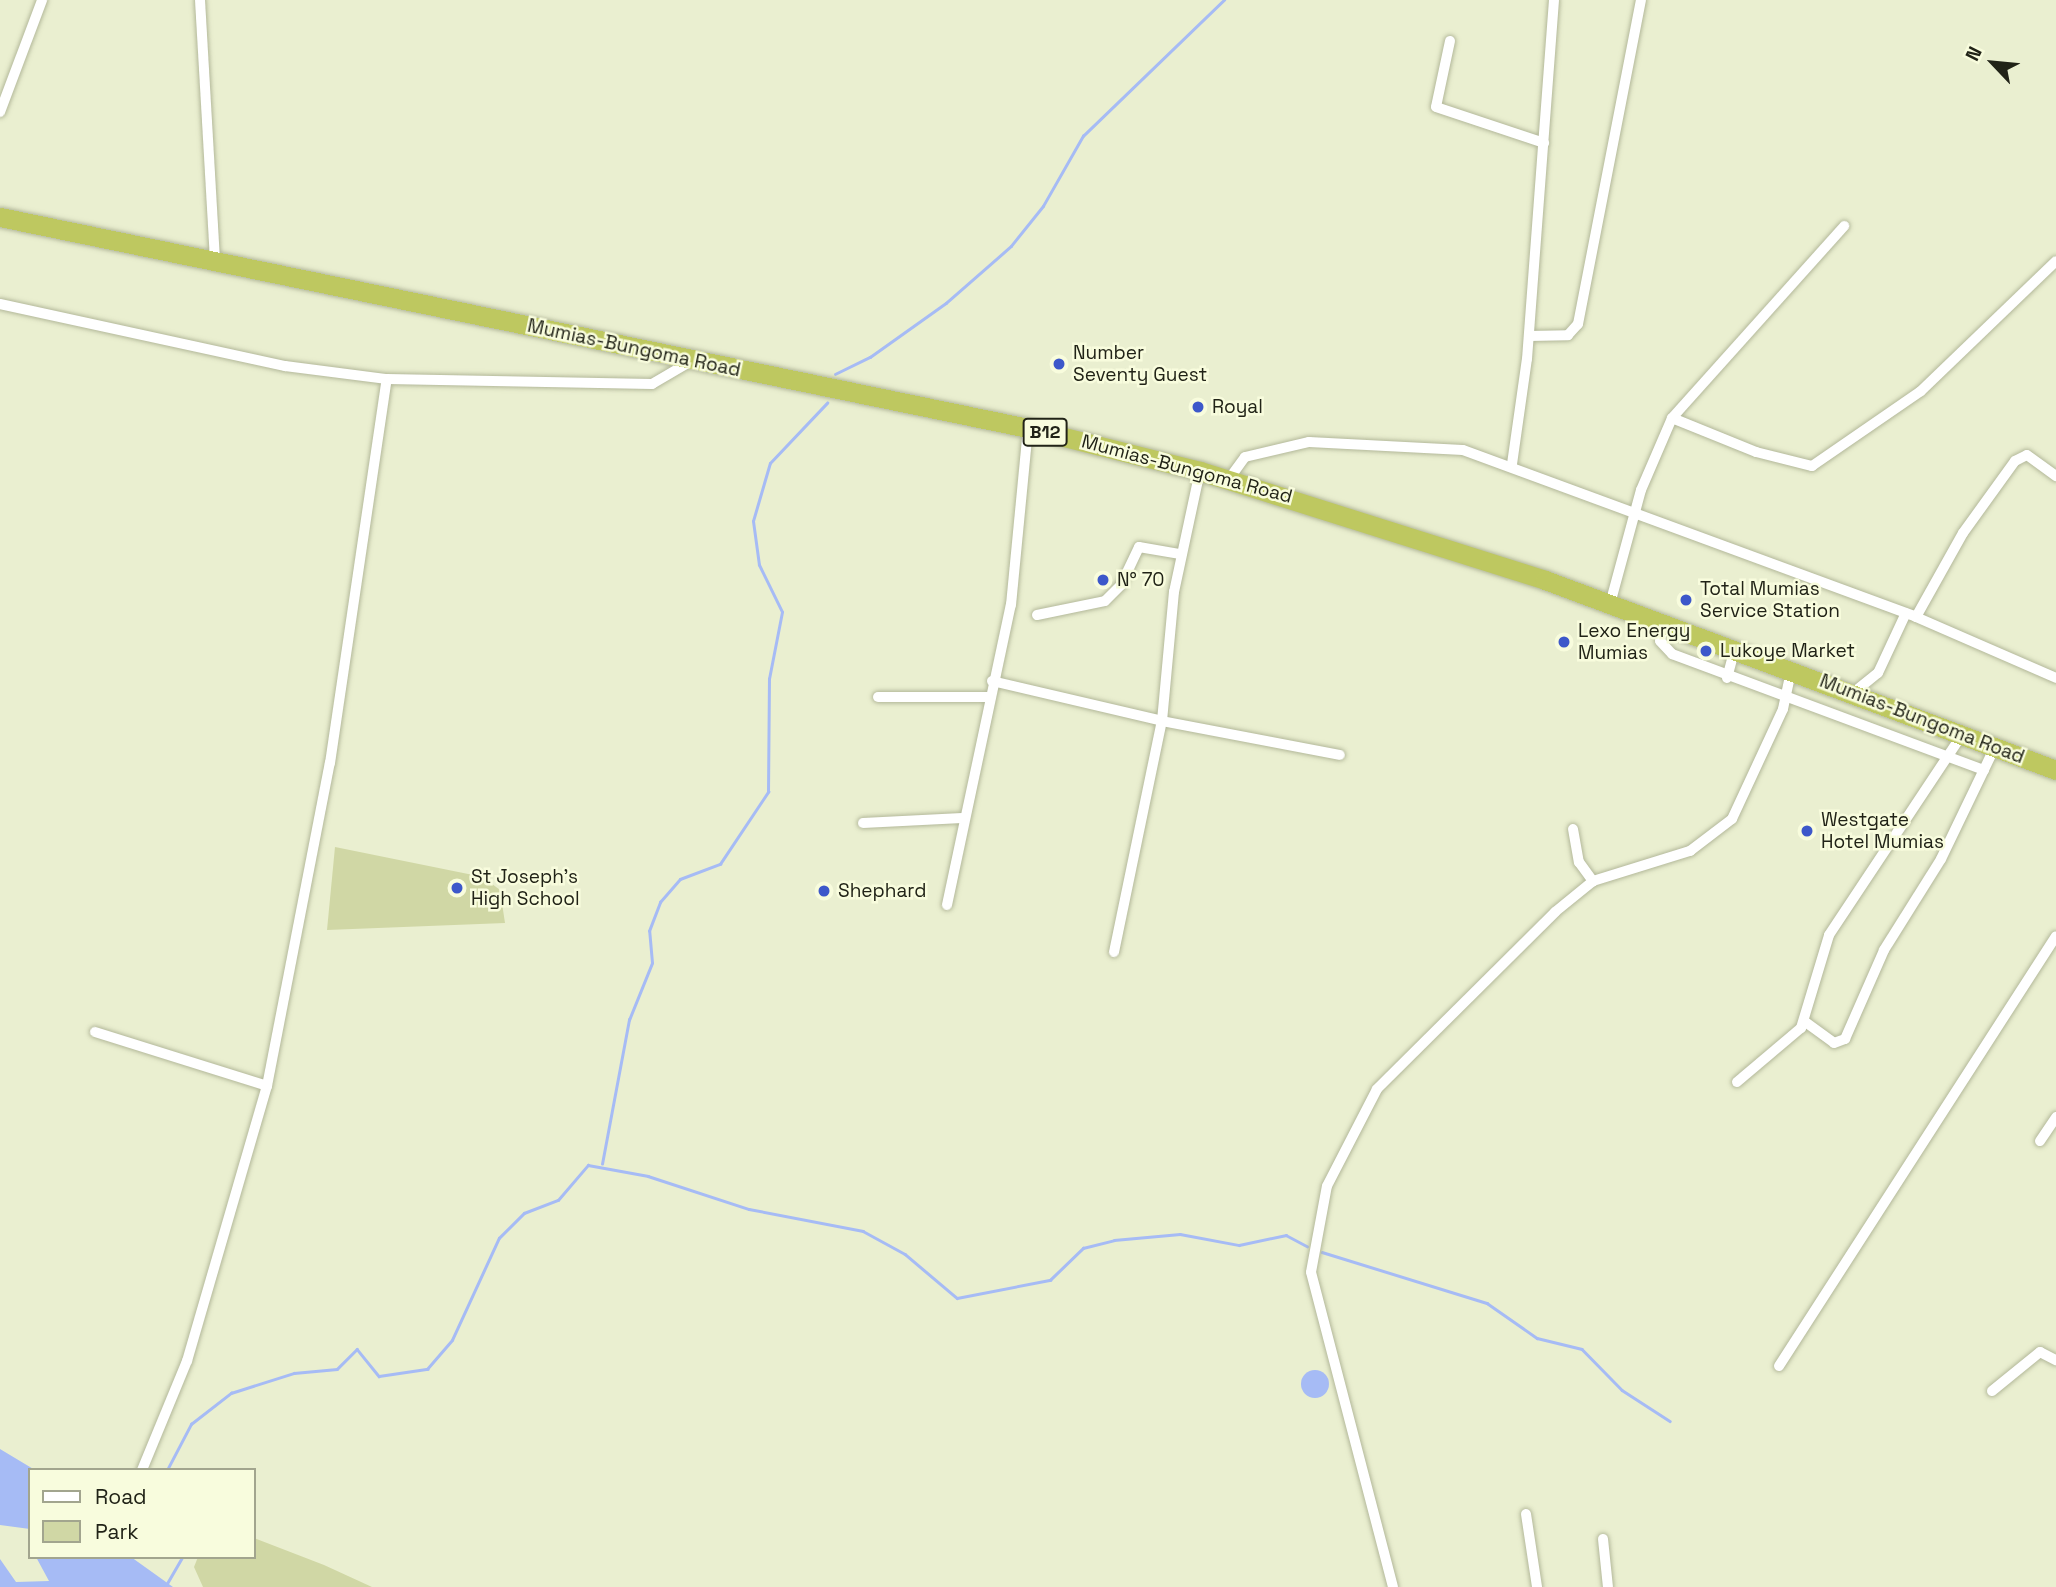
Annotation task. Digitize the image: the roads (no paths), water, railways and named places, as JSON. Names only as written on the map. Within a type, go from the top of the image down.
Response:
[{"type":"highway","name":"Mumias-Bungoma Road","points":[[0,217],[1028,428],[1200,471],[1408,533],[1735,649],[2056,770]]},
{"type":"street","points":[[0,112],[42,0]]},
{"type":"street","points":[[200,0],[215,263]]},
{"type":"street","points":[[1512,464],[1529,336],[1554,0]]},
{"type":"street","points":[[1529,336],[1568,335],[1578,324],[1641,0]]},
{"type":"street","points":[[1451,41],[1436,107],[1544,143]]},
{"type":"street","points":[[1610,604],[1637,512],[1672,418],[1844,226]]},
{"type":"street","points":[[1672,418],[1756,452],[1812,466],[1921,391],[2056,261]]},
{"type":"street","points":[[0,304],[285,366],[387,379],[652,384],[693,360]]},
{"type":"street","points":[[143,1468],[187,1361],[267,1086],[330,763],[387,379]]},
{"type":"street","points":[[947,905],[962,818],[1020,549],[1028,428]]},
{"type":"street","points":[[1228,479],[1245,457],[1309,442],[1426,444],[1512,464],[1911,615],[2056,678]]},
{"type":"street","points":[[1838,713],[1849,692],[1878,673],[1968,525],[2015,461],[2027,455],[2056,476]]},
{"type":"street","points":[[1114,951],[1162,721],[1180,554],[1200,471]]},
{"type":"street","points":[[1037,615],[1105,601],[1121,585],[1139,547],[1180,554]]},
{"type":"street","points":[[1663,623],[1664,649],[1727,678],[1838,713],[1984,770]]},
{"type":"street","points":[[1727,678],[1735,649]]},
{"type":"street","points":[[1393,1587],[1311,1272],[1324,1196],[1377,1089],[1520,945],[1593,881],[1690,851],[1732,820],[1786,696],[1799,673]]},
{"type":"street","points":[[1799,673],[1800,701]]},
{"type":"street","points":[[992,681],[1162,721],[1339,754]]},
{"type":"street","points":[[878,697],[989,697]]},
{"type":"street","points":[[1868,724],[1879,703]]},
{"type":"street","points":[[1907,740],[1917,718]]},
{"type":"street","points":[[1737,1082],[1752,1075],[1804,1021],[1829,934],[1962,735]]},
{"type":"street","points":[[1804,1021],[1835,1042],[1845,1039],[1884,950],[1941,859],[1995,747]]},
{"type":"street","points":[[863,823],[962,818]]},
{"type":"street","points":[[1573,829],[1579,862],[1593,881]]},
{"type":"street","points":[[1779,1366],[2056,936]]},
{"type":"street","points":[[95,1032],[267,1086]]},
{"type":"street","points":[[2040,1141],[2056,1117]]},
{"type":"street","points":[[1992,1391],[2040,1352],[2056,1360]]},
{"type":"street","points":[[1525,1514],[1537,1587]]},
{"type":"street","points":[[1603,1539],[1608,1587]]},
{"type":"water","points":[[1315,1370],[1325,1374],[1329,1384],[1325,1394],[1315,1398],[1305,1394],[1301,1384],[1305,1374]]},
{"type":"water","points":[[0,1449],[32,1468],[28,1468],[28,1529],[0,1525]]},
{"type":"water","points":[[0,1559],[16,1582],[49,1581],[37,1559],[134,1559],[173,1587],[0,1587]]},
{"type":"waterway","points":[[835,374],[870,357],[946,303],[1011,246],[1043,206],[1083,136],[1224,0]]},
{"type":"waterway","points":[[602,1164],[629,1020],[652,963],[649,931],[660,902],[680,879],[720,864],[768,792],[769,679],[782,612],[759,565],[753,521],[770,463],[827,403]]},
{"type":"waterway","points":[[168,1468],[191,1424],[231,1393],[294,1373],[337,1369],[357,1349],[379,1376],[427,1369],[452,1340],[499,1238],[524,1213],[558,1200],[588,1165],[648,1176],[749,1209],[863,1231],[905,1254],[957,1298],[1050,1280],[1083,1248],[1114,1240],[1180,1234],[1239,1245],[1286,1235],[1307,1246]]},
{"type":"waterway","points":[[1322,1252],[1487,1303],[1537,1338],[1582,1349],[1622,1390],[1670,1421]]},
{"type":"waterway","points":[[165,1587],[181,1559]]},
{"type":"place","name":"Number Seventy Guest","points":[[1059,364]]},
{"type":"place","name":"Royal","points":[[1198,407]]},
{"type":"place","name":"N° 70","points":[[1103,580]]},
{"type":"place","name":"Total Mumias Service Station","points":[[1686,600]]},
{"type":"place","name":"Lexo Energy Mumias","points":[[1564,642]]},
{"type":"place","name":"Lukoye Market","points":[[1706,651]]},
{"type":"place","name":"Westgate Hotel Mumias","points":[[1807,831]]},
{"type":"place","name":"St Joseph's High School","points":[[457,888]]},
{"type":"place","name":"Shephard","points":[[824,891]]}]
